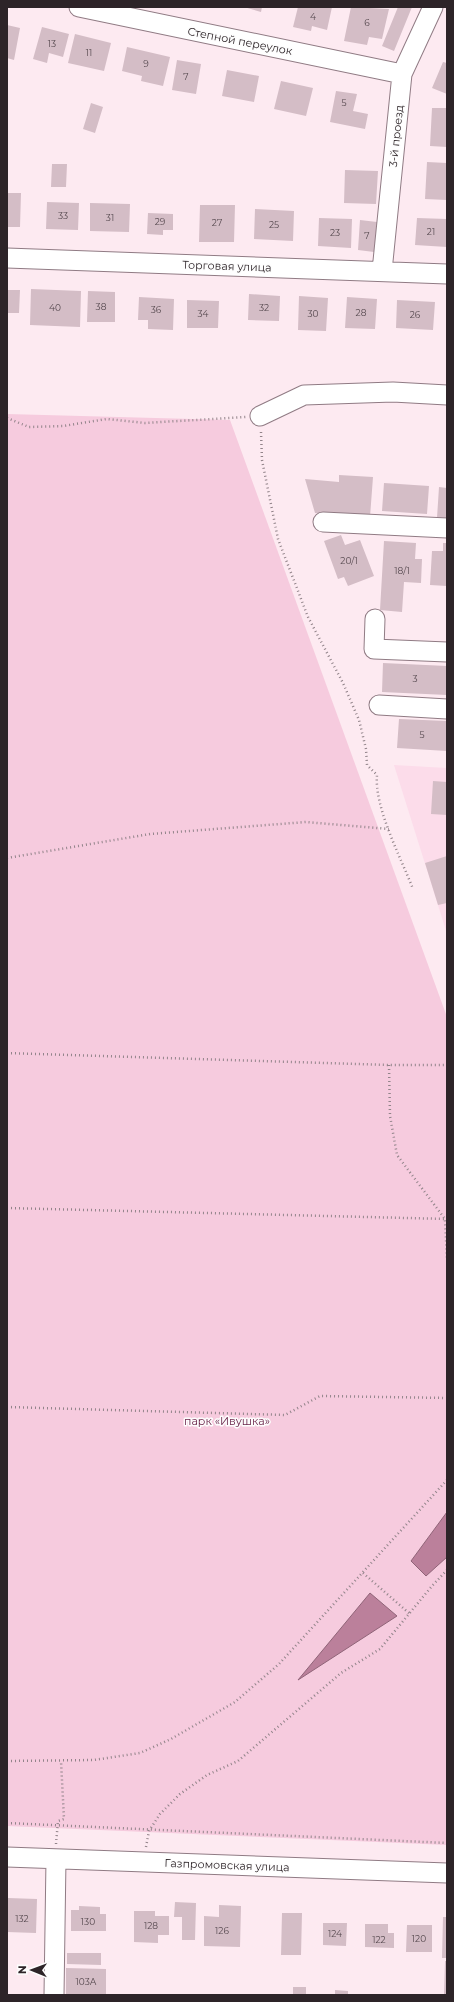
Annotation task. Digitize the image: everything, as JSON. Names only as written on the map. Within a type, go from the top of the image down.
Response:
[{"type":"street","name":"Степной переулок","points":[[79,7],[402,74]]},
{"type":"street","name":"3-й проезд","points":[[382,271],[402,74],[432,7]]},
{"type":"street","name":"Торговая улица","points":[[7,258],[447,274]]},
{"type":"street","points":[[260,416],[304,395],[393,392],[447,395]]},
{"type":"street","points":[[323,522],[447,528]]},
{"type":"street","points":[[375,619],[374,649],[447,652]]},
{"type":"street","points":[[379,705],[447,709]]},
{"type":"street","name":"Газпромовская улица","points":[[7,1857],[447,1873]]},
{"type":"street","points":[[54,1995],[56,1859]]},
{"type":"path","points":[[7,418],[29,427],[63,426],[107,419],[145,423],[260,416],[262,460],[278,539],[308,617],[344,683],[359,720],[366,749],[367,765],[377,775],[376,787],[378,795],[389,829],[413,888]]},
{"type":"path","points":[[7,858],[150,834],[306,822],[389,829]]},
{"type":"path","points":[[7,1053],[389,1065],[447,1065]]},
{"type":"path","points":[[389,1065],[390,1116],[397,1155],[446,1219],[447,1259]]},
{"type":"path","points":[[7,1208],[446,1219]]},
{"type":"path","points":[[7,1407],[286,1415],[320,1396],[447,1398]]},
{"type":"path","points":[[7,1761],[94,1760],[140,1753],[171,1739],[234,1702],[280,1664],[447,1480]]},
{"type":"path","points":[[144,1862],[149,1831],[160,1814],[180,1794],[207,1775],[238,1761],[341,1673],[380,1649],[447,1570]]},
{"type":"path","points":[[363,1573],[410,1614]]},
{"type":"path","points":[[57,1825],[60,1819],[64,1819],[61,1760]]},
{"type":"path","points":[[7,1823],[149,1831],[447,1843]]},
{"type":"shaded area","points":[[394,765],[447,768],[447,934],[438,905]]},
{"type":"shaded area","points":[[447,1512],[447,1557],[426,1576],[411,1561]]},
{"type":"shaded area","points":[[370,1593],[397,1616],[298,1680]]},
{"type":"green space","name":"парк «Ивушка»","points":[[7,414],[230,420],[447,1017],[447,1845],[7,1826]]},
{"type":"building","points":[[244,7],[262,7],[261,12]]},
{"type":"building","points":[[298,7],[332,7],[327,30],[312,26],[311,31],[293,27]]},
{"type":"building","points":[[351,7],[389,9],[382,39],[369,37],[367,45],[344,41]]},
{"type":"building","points":[[398,7],[412,7],[394,51],[382,46]]},
{"type":"building","points":[[7,25],[20,28],[14,60],[7,58]]},
{"type":"building","points":[[42,27],[69,34],[63,57],[49,53],[47,63],[33,59]]},
{"type":"building","points":[[75,34],[111,43],[104,71],[68,63]]},
{"type":"building","points":[[127,47],[170,57],[163,86],[141,81],[142,76],[122,71]]},
{"type":"building","points":[[177,60],[201,64],[196,94],[172,90]]},
{"type":"building","points":[[443,62],[447,63],[447,94],[432,88]]},
{"type":"building","points":[[227,70],[259,76],[254,102],[222,96]]},
{"type":"building","points":[[281,81],[313,88],[306,116],[274,109]]},
{"type":"building","points":[[336,91],[357,94],[353,111],[368,114],[365,129],[330,122]]},
{"type":"building","points":[[91,103],[103,107],[95,133],[83,129]]},
{"type":"building","points":[[432,108],[447,108],[447,147],[430,146]]},
{"type":"building","points":[[427,162],[447,163],[447,200],[425,199]]},
{"type":"building","points":[[52,164],[67,164],[66,187],[51,187]]},
{"type":"building","points":[[345,170],[378,171],[376,204],[344,203]]},
{"type":"building","points":[[7,193],[21,193],[20,227],[7,227]]},
{"type":"building","points":[[47,202],[79,203],[78,230],[46,229]]},
{"type":"building","points":[[90,203],[130,204],[129,232],[90,231]]},
{"type":"building","points":[[200,205],[235,205],[234,242],[199,242]]},
{"type":"building","points":[[255,209],[294,211],[293,241],[254,239]]},
{"type":"building","points":[[148,213],[173,214],[173,230],[163,230],[163,235],[147,234]]},
{"type":"building","points":[[319,218],[352,219],[351,248],[318,246]]},
{"type":"building","points":[[417,218],[447,219],[447,247],[415,245]]},
{"type":"building","points":[[360,220],[377,222],[374,252],[358,250]]},
{"type":"building","points":[[31,289],[81,291],[80,327],[30,325]]},
{"type":"building","points":[[7,290],[20,290],[19,313],[7,313]]},
{"type":"building","points":[[88,291],[115,292],[115,322],[87,322]]},
{"type":"building","points":[[249,294],[280,296],[279,321],[248,320]]},
{"type":"building","points":[[299,296],[328,298],[326,331],[298,330]]},
{"type":"building","points":[[139,297],[174,299],[173,330],[148,329],[148,320],[138,320]]},
{"type":"building","points":[[347,297],[377,299],[375,329],[345,328]]},
{"type":"building","points":[[187,300],[219,301],[218,328],[187,328]]},
{"type":"building","points":[[397,300],[435,302],[433,330],[396,328]]},
{"type":"building","points":[[339,475],[373,477],[370,517],[315,513],[305,479],[339,482]]},
{"type":"building","points":[[384,483],[429,486],[427,514],[382,511]]},
{"type":"building","points":[[439,487],[447,488],[447,519],[437,518]]},
{"type":"building","points":[[341,535],[345,545],[360,540],[374,576],[348,586],[344,577],[338,579],[324,541]]},
{"type":"building","points":[[384,541],[416,543],[415,559],[422,559],[421,583],[404,582],[402,612],[380,610]]},
{"type":"building","points":[[443,543],[447,543],[447,586],[430,585],[432,551],[443,551]]},
{"type":"building","points":[[383,663],[447,666],[447,695],[382,692]]},
{"type":"building","points":[[399,719],[447,721],[447,751],[397,748]]},
{"type":"building","points":[[433,781],[447,782],[447,815],[431,814]]},
{"type":"building","points":[[447,856],[447,903],[438,905],[425,863]]},
{"type":"building","points":[[8,1898],[37,1899],[36,1933],[7,1932]]},
{"type":"building","points":[[175,1902],[196,1903],[195,1940],[182,1940],[182,1917],[174,1917]]},
{"type":"building","points":[[219,1905],[241,1906],[240,1947],[204,1946],[204,1916],[219,1917]]},
{"type":"building","points":[[79,1906],[100,1907],[100,1914],[106,1914],[106,1931],[71,1931],[71,1910],[79,1910]]},
{"type":"building","points":[[134,1911],[155,1911],[155,1916],[169,1916],[169,1935],[158,1935],[158,1943],[134,1942]]},
{"type":"building","points":[[282,1913],[302,1913],[301,1955],[281,1955]]},
{"type":"building","points":[[443,1917],[447,1917],[447,1958],[442,1958]]},
{"type":"building","points":[[323,1923],[347,1923],[346,1946],[323,1945]]},
{"type":"building","points":[[365,1924],[388,1924],[388,1933],[394,1933],[394,1948],[365,1947]]},
{"type":"building","points":[[407,1925],[432,1925],[432,1952],[406,1952]]},
{"type":"building","points":[[67,1953],[101,1953],[101,1965],[67,1964]]},
{"type":"building","points":[[445,1961],[447,1961],[447,1994],[444,1994]]},
{"type":"building","points":[[66,1968],[106,1969],[106,1995],[66,1995]]},
{"type":"building","points":[[293,1987],[306,1987],[306,1995],[293,1995]]},
{"type":"building","points":[[335,1990],[348,1991],[348,1995],[335,1995]]}]
